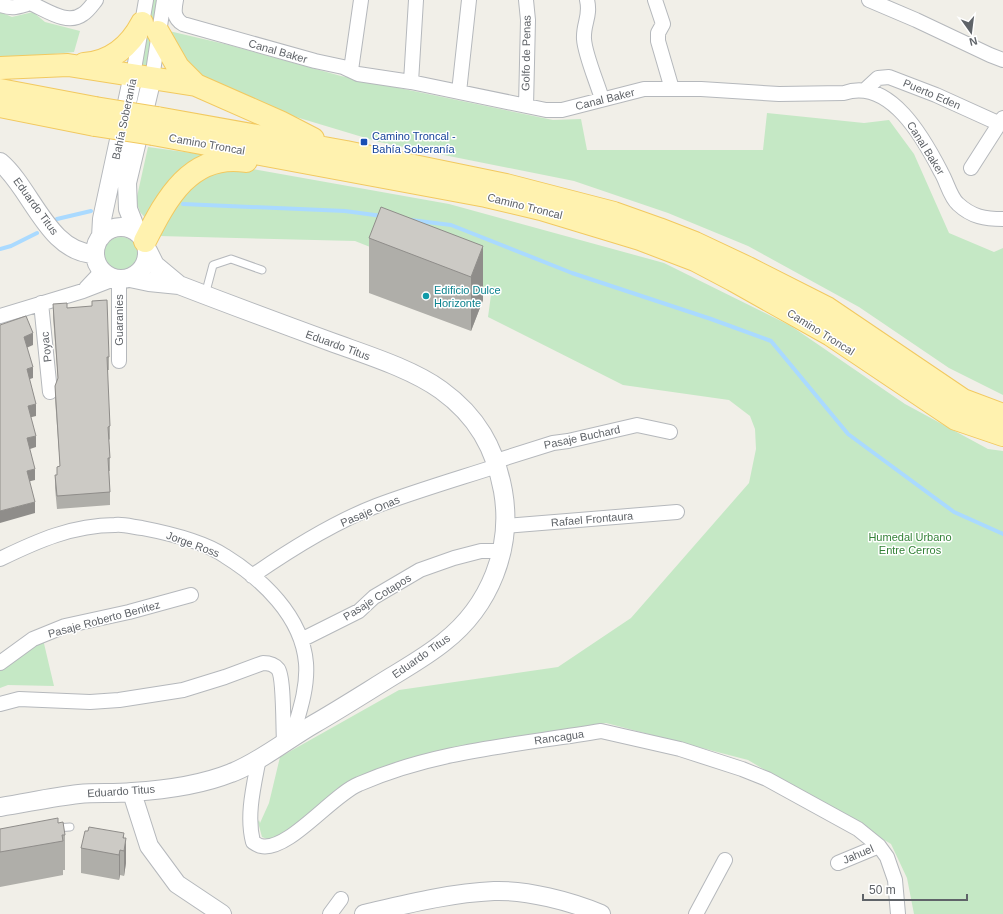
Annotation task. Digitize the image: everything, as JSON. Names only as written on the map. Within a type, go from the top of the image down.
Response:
[{"type":"main road","points":[[0,68],[90,63],[109,57],[150,28],[178,67],[196,85]]},
{"type":"main road","points":[[68,65],[196,85],[280,122],[315,140],[346,152]]},
{"type":"main road","name":"Camino Troncal","points":[[0,90],[95,116]]},
{"type":"main road","name":"Camino Troncal","points":[[0,106],[95,116],[155,126],[346,152],[506,184],[614,214],[695,243],[827,308],[963,400],[1003,415]]},
{"type":"main road","name":"Camino Troncal","points":[[155,126],[389,177],[486,196],[541,209],[640,239],[695,260],[733,280],[831,335],[956,418],[1003,435]]},
{"type":"main road","points":[[143,242],[162,208],[186,179],[194,172],[212,162],[222,160],[239,160],[320,172],[389,177]]},
{"type":"street","points":[[0,5],[9,8],[18,7],[30,1],[65,18],[71,19],[83,14],[96,0]]},
{"type":"street","name":"Bahía Soberanía","points":[[143,242],[128,209],[127,183],[150,28],[146,0]]},
{"type":"street","name":"Bahía Soberanía","points":[[98,246],[102,219],[143,76],[150,28],[164,0]]},
{"type":"street","name":"Canal Baker","points":[[176,0],[175,15],[179,22],[183,24],[351,70],[358,74],[411,82],[546,110],[562,110],[644,89],[779,94],[844,93],[852,90],[865,90],[887,101],[902,112],[932,155],[957,203],[969,213],[983,219],[1003,219]]},
{"type":"street","points":[[351,70],[361,0]]},
{"type":"street","points":[[411,82],[416,0]]},
{"type":"street","points":[[459,92],[469,0]]},
{"type":"street","name":"Golfo de Penas","points":[[526,0],[528,20],[526,106]]},
{"type":"street","points":[[587,0],[589,17],[584,30],[584,41],[602,99]]},
{"type":"street","points":[[655,0],[662,24],[658,33],[658,41],[672,89]]},
{"type":"street","points":[[869,0],[1003,60]]},
{"type":"street","name":"Puerto Eden","points":[[865,90],[878,78],[889,77],[1001,121]]},
{"type":"street","points":[[971,168],[1001,121]]},
{"type":"street","name":"Eduardo Titus","points":[[0,162],[15,176],[42,218],[60,239],[72,249],[83,254],[98,246]]},
{"type":"street","points":[[0,316],[83,290],[116,277],[140,271],[146,262],[143,242],[128,228],[118,227],[108,231],[98,246],[97,263],[116,277]]},
{"type":"street","name":"Eduardo Titus","points":[[143,242],[155,265],[179,285]]},
{"type":"street","name":"Eduardo Titus","points":[[0,807],[80,794],[132,792],[190,784],[232,773],[352,702],[446,641],[475,610],[492,582],[502,551],[506,526],[506,506],[497,464],[490,446],[478,426],[440,389],[385,362],[179,285],[116,277]]},
{"type":"street","name":"Guaraníes","points":[[116,277],[119,361]]},
{"type":"street","name":"Poyac","points":[[41,303],[50,392]]},
{"type":"street","name":"Pasaje Buchard","points":[[497,464],[553,442],[568,441],[637,425],[670,432]]},
{"type":"street","name":"Pasaje Onas","points":[[252,576],[324,531],[376,506],[497,464]]},
{"type":"street","name":"Rafael Frontaura","points":[[506,526],[677,512]]},
{"type":"street","name":"Jorge Ross","points":[[0,559],[26,546],[64,532],[116,524],[174,535],[224,555],[252,576],[277,599],[291,617],[301,640],[306,663],[302,703],[288,739]]},
{"type":"street","name":"Pasaje Cotapos","points":[[301,640],[359,611],[374,597],[420,570],[454,558],[481,552],[502,551]]},
{"type":"street","name":"Pasaje Roberto Benitez","points":[[0,663],[33,639],[65,626],[129,612],[191,596]]},
{"type":"street","points":[[0,704],[19,699],[90,702],[119,700],[183,690],[263,663],[270,663],[278,669],[288,739]]},
{"type":"street","name":"Rancagua","points":[[259,758],[251,806],[250,829],[253,842],[260,846],[271,846],[284,841],[346,790],[376,777],[422,762],[478,749],[601,731],[680,749],[742,768],[767,779],[858,829],[879,846],[887,858],[895,880],[898,914]]},
{"type":"street","points":[[132,792],[149,846],[177,884],[222,914]]},
{"type":"street","name":"Jahuel","points":[[838,863],[879,846]]},
{"type":"street","points":[[696,914],[725,860]]},
{"type":"street","points":[[364,914],[451,896],[494,891],[544,897],[601,914]]},
{"type":"street","points":[[330,914],[341,899]]},
{"type":"lane","points":[[205,295],[213,265],[231,259],[262,270]]},
{"type":"lane","points":[[49,829],[70,827]]},
{"type":"green space","points":[[153,0],[158,0],[146,68],[142,67]]},
{"type":"green space","points":[[0,12],[12,17],[33,12],[45,22],[80,31],[74,52],[0,59]]},
{"type":"green space","points":[[169,31],[229,45],[341,76],[553,120],[581,119],[587,150],[763,150],[767,113],[864,123],[889,120],[914,154],[949,233],[994,252],[1003,248],[1003,395],[949,368],[859,307],[748,246],[668,213],[574,181],[379,142],[286,114],[188,70]]},
{"type":"green space","points":[[148,147],[214,156],[149,222],[140,212],[136,201]]},
{"type":"green space","name":"Humedal Urbano Entre Cerros","points":[[235,166],[449,204],[664,263],[791,326],[905,404],[988,449],[1003,451],[1003,914],[914,914],[907,878],[891,844],[748,760],[606,723],[475,744],[350,785],[296,828],[270,840],[262,837],[258,822],[259,820],[260,823],[269,803],[280,757],[399,690],[558,667],[631,618],[749,483],[756,449],[755,429],[750,416],[729,400],[623,385],[488,317],[491,295],[355,241],[159,236],[187,190],[211,172]]},
{"type":"green space","points":[[124,237],[133,242],[137,247],[137,261],[133,266],[128,270],[118,271],[114,270],[105,261],[104,251],[105,247],[114,238]]},
{"type":"green space","points":[[42,635],[54,686],[8,685],[0,688],[0,666]]},
{"type":"building","points":[[381,207],[483,246],[471,277],[369,238]]},
{"type":"building","points":[[107,300],[109,357],[107,357],[110,426],[108,427],[110,458],[108,458],[110,492],[57,496],[55,475],[57,475],[57,467],[60,466],[55,386],[58,378],[53,304],[67,303],[67,308],[92,306],[92,301]]},
{"type":"building","points":[[26,316],[33,333],[24,337],[33,367],[27,369],[36,404],[28,406],[36,436],[27,438],[35,469],[27,471],[35,502],[0,511],[0,325]]},
{"type":"building","points":[[58,818],[58,823],[63,822],[65,835],[62,835],[63,841],[0,852],[0,829]]},
{"type":"building","points":[[89,827],[124,833],[123,838],[126,838],[124,851],[120,850],[119,855],[81,848],[85,831],[88,831]]},
{"type":"waterway","points":[[183,204],[345,211],[382,216]]},
{"type":"waterway","points":[[57,219],[91,211]]},
{"type":"waterway","points":[[411,220],[451,225],[572,273],[711,319],[771,341],[848,434],[954,512],[1003,534]]},
{"type":"waterway","points":[[0,249],[11,246],[37,233]]},
{"type":"place","name":"Camino Troncal - Bahía Soberanía","points":[[364,142]]},
{"type":"place","name":"Edificio Dulce Horizonte","points":[[426,296]]}]
